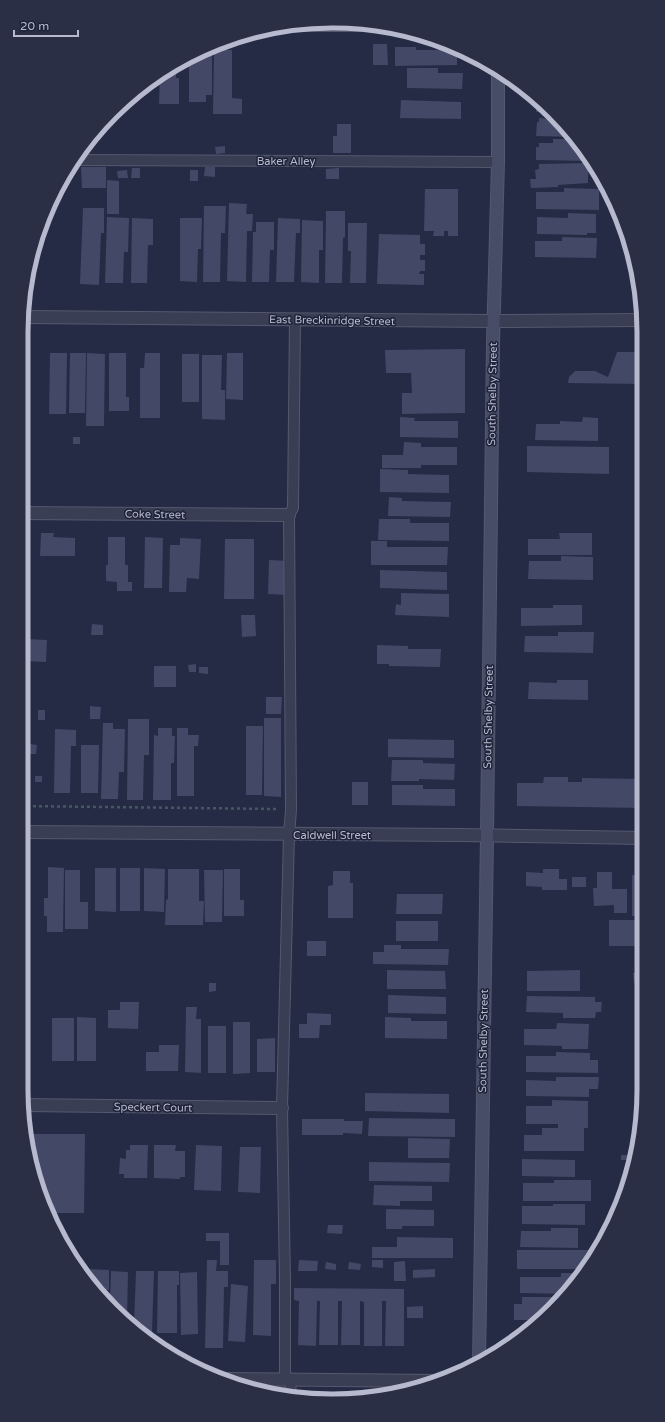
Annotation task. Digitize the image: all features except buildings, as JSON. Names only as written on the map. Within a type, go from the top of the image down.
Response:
[{"type":"main road","name":"South Shelby Street","points":[[479,1356],[493,322],[498,162],[498,77]]},
{"type":"street","name":"East Breckinridge Street","points":[[29,317],[493,322],[636,320]]},
{"type":"street","name":"Coke Street","points":[[28,512],[290,514]]},
{"type":"street","name":"Caldwell Street","points":[[28,832],[637,838]]},
{"type":"street","name":"Speckert Court","points":[[29,1105],[282,1108]]},
{"type":"street","points":[[238,1379],[421,1381]]},
{"type":"lane","name":"Baker Alley","points":[[81,160],[498,162]]},
{"type":"lane","points":[[289,1390],[285,1281],[282,1108],[289,835],[291,810],[290,514],[294,508],[295,319]]},
{"type":"path","points":[[28,806],[291,810]]}]
